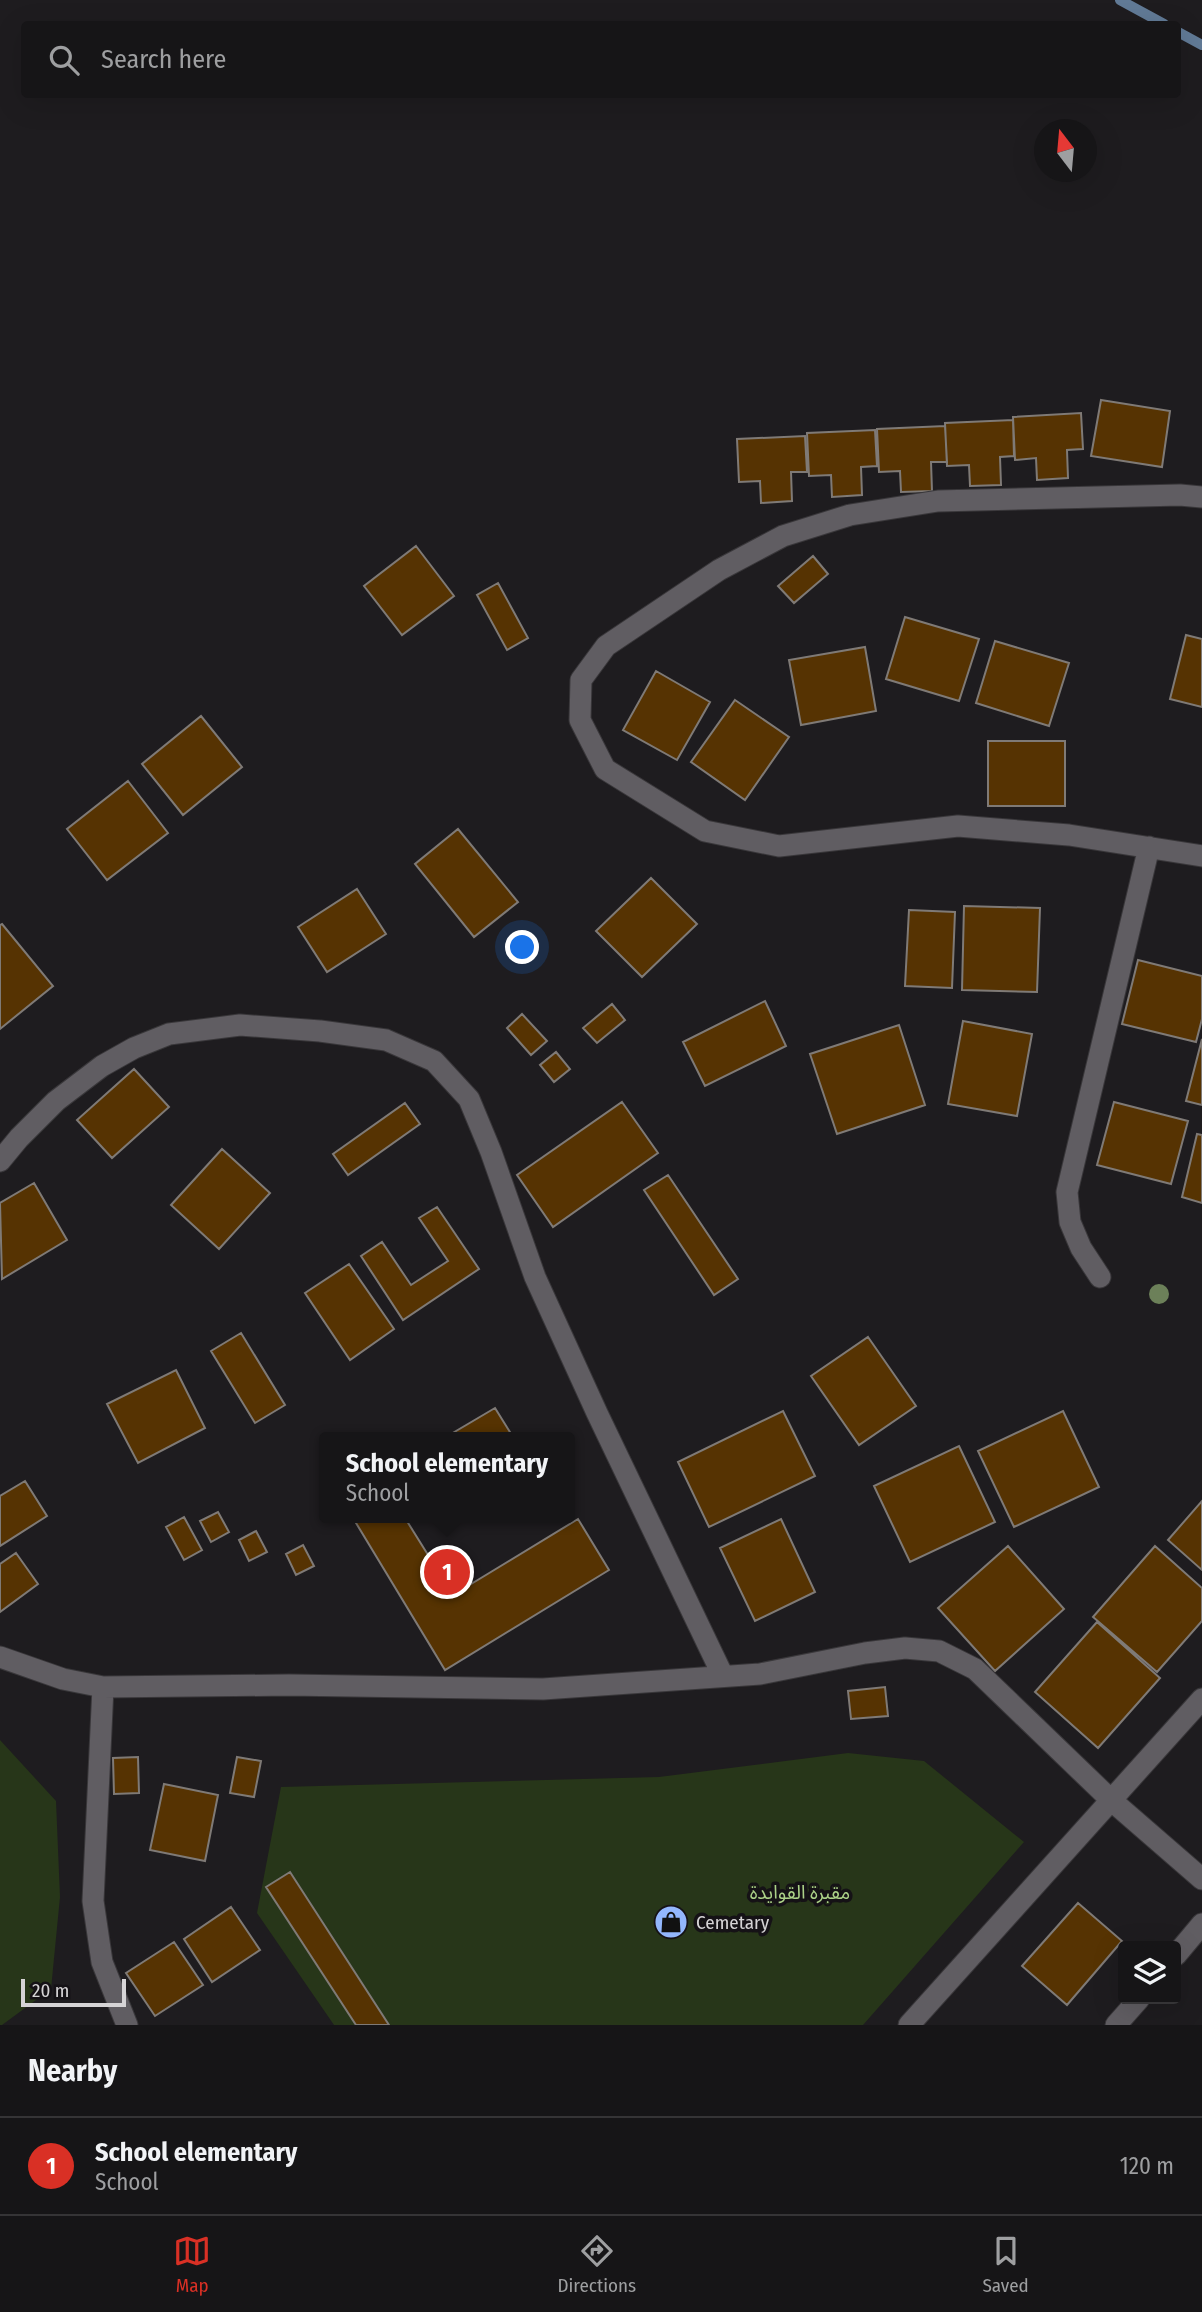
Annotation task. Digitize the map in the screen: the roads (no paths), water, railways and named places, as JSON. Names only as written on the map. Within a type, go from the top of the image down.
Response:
[{"type":"street","points":[[1202,497],[1180,495],[938,502],[850,515],[783,536],[719,570],[606,646],[581,680],[580,720],[605,769],[705,831],[779,846],[958,826],[1069,835],[1202,856]]},
{"type":"street","points":[[1100,1277],[1081,1248],[1070,1222],[1067,1192],[1149,846]]},
{"type":"street","points":[[0,1161],[56,1101],[102,1066],[134,1048],[169,1034],[240,1025],[320,1031],[386,1041],[434,1061],[469,1100],[491,1152],[540,1289],[723,1676]]},
{"type":"street","points":[[0,1657],[63,1679],[103,1687],[289,1685],[543,1689],[761,1674],[865,1653],[905,1648],[939,1651],[975,1669],[1111,1800],[1202,1879]]},
{"type":"street","points":[[103,1687],[93,1901],[102,1962],[127,2025]]},
{"type":"street","points":[[909,2025],[1202,1699]]},
{"type":"street","points":[[1181,1949],[1202,1924]]},
{"type":"street","points":[[1116,2025],[1135,2004]]},
{"type":"waterway","points":[[1120,0],[1158,21]]},
{"type":"waterway","points":[[1181,34],[1202,45]]},
{"type":"place","name":"School elementary","points":[[447,1572]]},
{"type":"place","name":"Cemetary","points":[[671,1922]]},
{"type":"park label","name":"مقبرة القوايدة","points":[[800,1892]]}]
